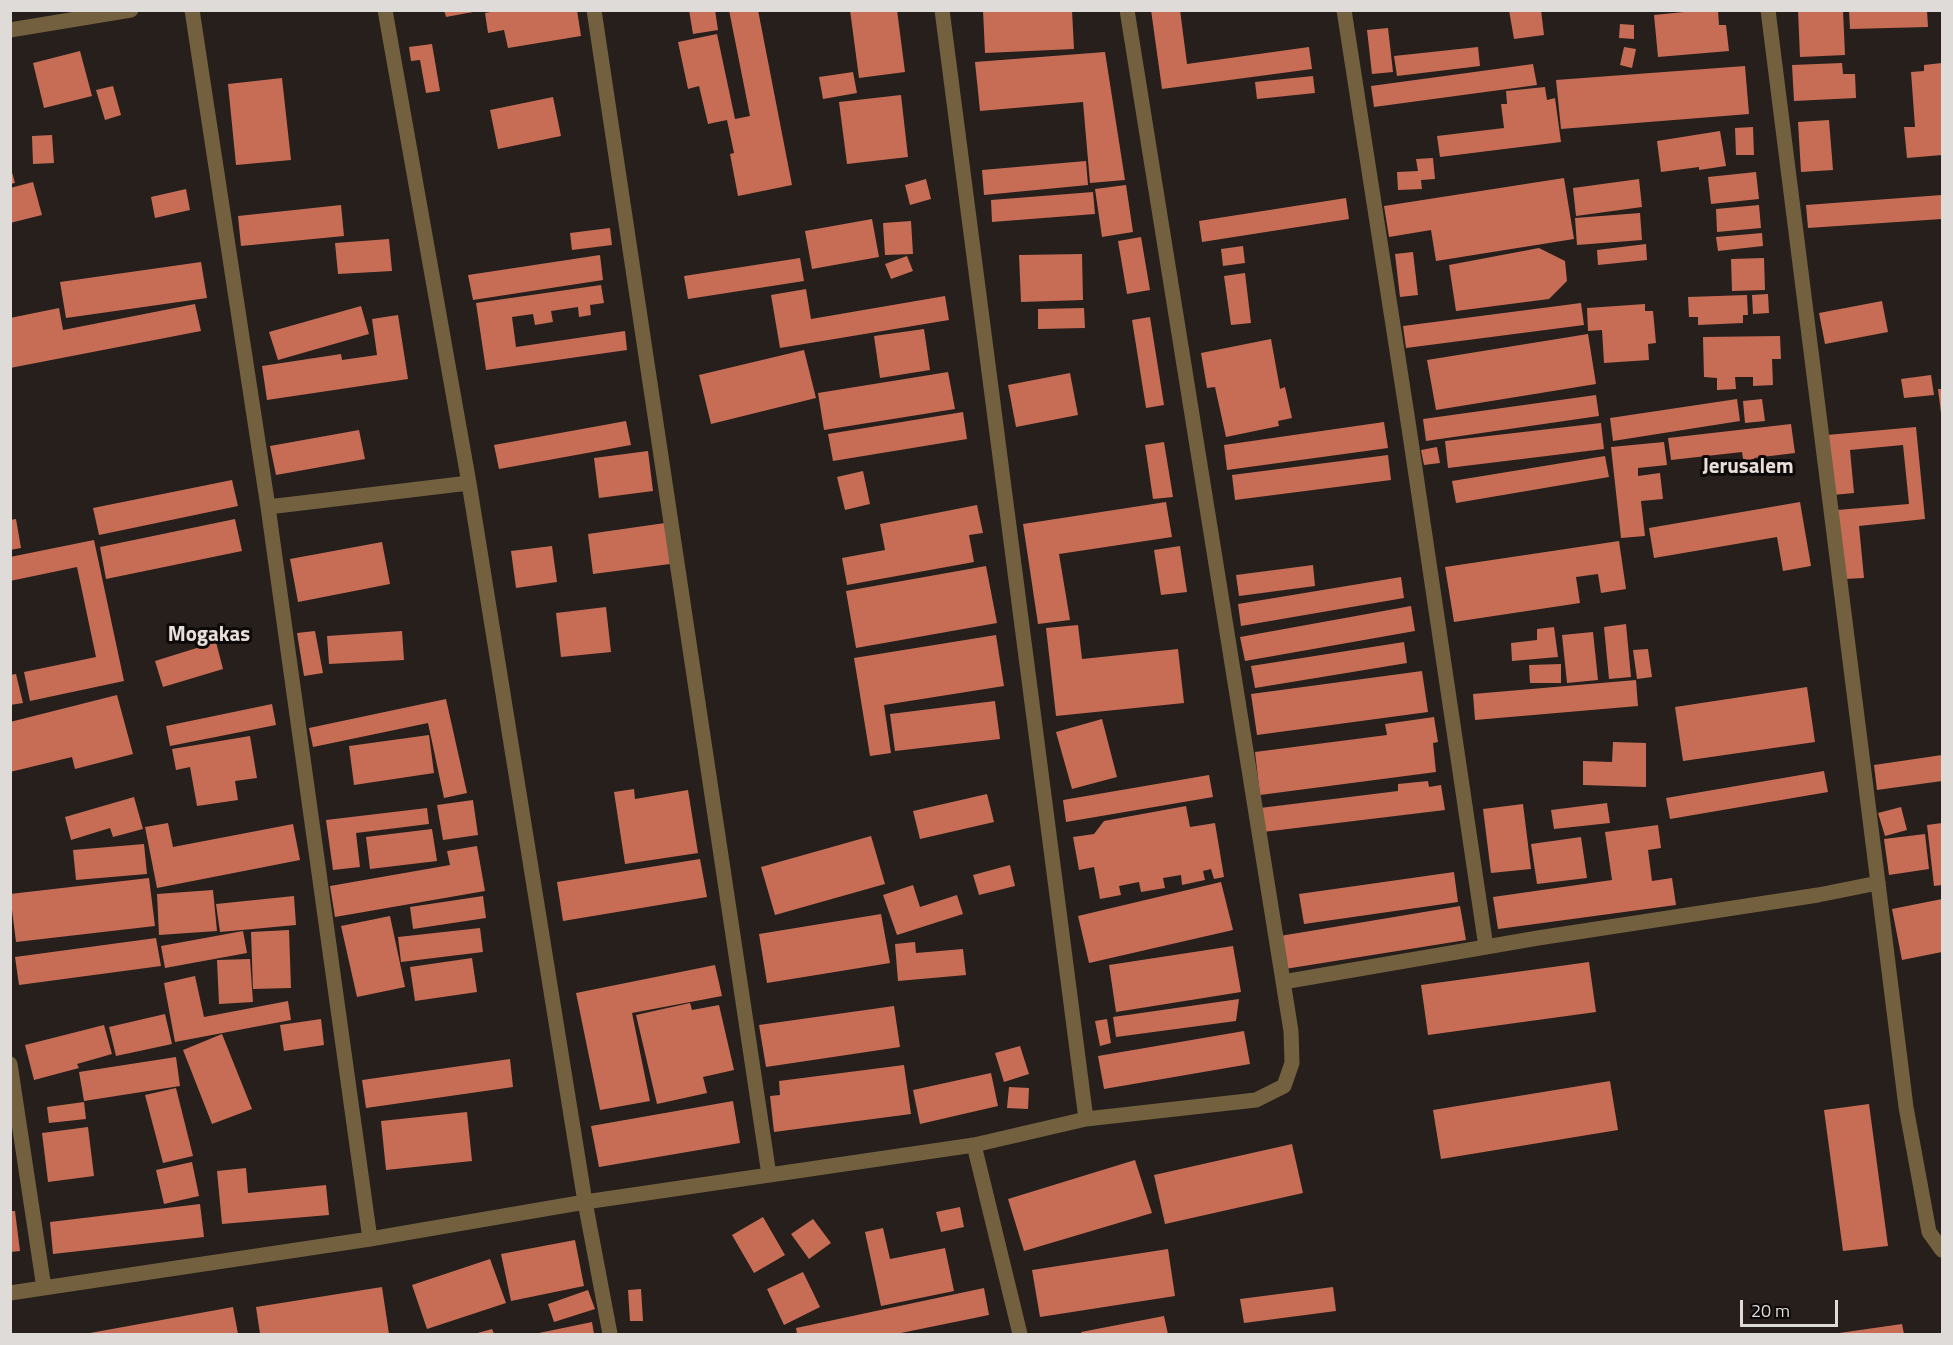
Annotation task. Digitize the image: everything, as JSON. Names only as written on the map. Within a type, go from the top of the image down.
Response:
[{"type":"street","points":[[10,30],[131,10]]},
{"type":"street","points":[[192,10],[268,507],[370,1239]]},
{"type":"street","points":[[385,10],[469,483],[585,1202],[610,1335]]},
{"type":"street","points":[[594,10],[769,1175]]},
{"type":"street","points":[[942,10],[1086,1119]]},
{"type":"street","points":[[10,1293],[370,1239],[585,1202],[974,1144],[1086,1119],[1256,1100],[1284,1086],[1292,1063],[1291,1030],[1127,10]]},
{"type":"street","points":[[1344,10],[1486,947]]},
{"type":"street","points":[[1768,10],[1906,1107],[1929,1232],[1942,1250]]},
{"type":"street","points":[[268,507],[469,483]]},
{"type":"street","points":[[1283,982],[1486,947],[1818,895],[1878,883]]},
{"type":"street","points":[[10,1064],[44,1288]]},
{"type":"street","points":[[974,1144],[1020,1335]]},
{"type":"building","points":[[444,10],[473,10],[473,12],[446,17]]},
{"type":"building","points":[[501,10],[577,10],[581,36],[508,48],[504,30],[488,33],[485,13]]},
{"type":"building","points":[[689,10],[715,10],[718,30],[693,34]]},
{"type":"building","points":[[729,10],[758,10],[792,185],[738,196],[730,154],[734,153],[727,120],[708,124],[699,86],[688,89],[678,42],[717,34],[735,119],[750,116]]},
{"type":"building","points":[[850,10],[897,10],[905,72],[859,78]]},
{"type":"building","points":[[983,10],[1072,10],[1074,49],[985,53]]},
{"type":"building","points":[[1151,10],[1180,10],[1187,64],[1309,47],[1312,69],[1162,89]]},
{"type":"building","points":[[1509,10],[1541,10],[1544,35],[1514,39]]},
{"type":"building","points":[[1684,10],[1718,10],[1719,25],[1726,25],[1729,51],[1658,57],[1654,15],[1684,12]]},
{"type":"building","points":[[1798,10],[1843,10],[1845,55],[1800,57]]},
{"type":"building","points":[[1849,10],[1927,10],[1928,27],[1850,29]]},
{"type":"building","points":[[1620,24],[1634,25],[1634,39],[1619,38]]},
{"type":"building","points":[[1388,28],[1393,72],[1372,74],[1367,30]]},
{"type":"building","points":[[432,44],[440,91],[426,93],[420,60],[411,61],[409,47]]},
{"type":"building","points":[[1478,47],[1480,66],[1397,76],[1394,56]]},
{"type":"building","points":[[1624,47],[1636,49],[1632,68],[1620,65]]},
{"type":"building","points":[[80,51],[92,96],[44,108],[33,63]]},
{"type":"building","points":[[1105,52],[1125,180],[1090,183],[1083,102],[980,111],[975,62]]},
{"type":"building","points":[[1842,63],[1843,74],[1855,74],[1856,98],[1794,101],[1792,65]]},
{"type":"building","points":[[1942,63],[1942,155],[1907,158],[1904,127],[1915,127],[1911,72],[1924,71],[1924,65]]},
{"type":"building","points":[[1533,64],[1537,85],[1374,107],[1371,86]]},
{"type":"building","points":[[1745,66],[1749,114],[1561,129],[1556,80]]},
{"type":"building","points":[[853,72],[857,93],[823,99],[819,77]]},
{"type":"building","points":[[1313,76],[1315,93],[1257,99],[1255,82]]},
{"type":"building","points":[[282,78],[291,160],[236,165],[228,84]]},
{"type":"building","points":[[113,86],[121,115],[105,120],[96,90]]},
{"type":"building","points":[[1545,87],[1547,100],[1555,98],[1561,142],[1440,157],[1437,136],[1504,128],[1501,104],[1507,104],[1506,91]]},
{"type":"building","points":[[901,95],[908,157],[847,164],[839,102]]},
{"type":"building","points":[[553,97],[561,136],[498,149],[490,110]]},
{"type":"building","points":[[1829,120],[1833,170],[1801,172],[1798,122]]},
{"type":"building","points":[[1753,127],[1754,155],[1736,155],[1735,128]]},
{"type":"building","points":[[1720,131],[1726,166],[1661,172],[1657,141]]},
{"type":"building","points":[[52,135],[54,163],[33,164],[32,136]]},
{"type":"building","points":[[1433,158],[1435,179],[1421,180],[1422,189],[1398,190],[1397,172],[1418,171],[1416,159]]},
{"type":"building","points":[[1086,161],[1088,185],[984,195],[982,170]]},
{"type":"building","points":[[10,165],[15,183],[10,184]]},
{"type":"building","points":[[1756,172],[1759,199],[1711,204],[1708,177]]},
{"type":"building","points":[[1564,178],[1574,239],[1436,261],[1431,230],[1389,237],[1384,206]]},
{"type":"building","points":[[926,179],[931,199],[910,205],[905,185]]},
{"type":"building","points":[[1639,179],[1642,207],[1576,216],[1573,188]]},
{"type":"building","points":[[33,182],[42,215],[10,223],[10,188]]},
{"type":"building","points":[[1126,185],[1133,232],[1102,237],[1095,189]]},
{"type":"building","points":[[186,189],[190,210],[155,218],[151,197]]},
{"type":"building","points":[[1093,192],[1095,214],[992,222],[991,200]]},
{"type":"building","points":[[1942,195],[1942,219],[1808,228],[1806,205]]},
{"type":"building","points":[[1346,198],[1349,219],[1202,242],[1199,221]]},
{"type":"building","points":[[341,205],[344,236],[241,246],[238,216]]},
{"type":"building","points":[[1759,205],[1761,228],[1717,232],[1716,209]]},
{"type":"building","points":[[1640,213],[1642,240],[1577,245],[1575,218]]},
{"type":"building","points":[[872,219],[879,257],[812,269],[805,231]]},
{"type":"building","points":[[911,221],[913,254],[885,255],[883,223]]},
{"type":"building","points":[[610,228],[612,245],[572,250],[570,233]]},
{"type":"building","points":[[1762,233],[1763,246],[1718,251],[1716,237]]},
{"type":"building","points":[[1141,237],[1150,290],[1127,294],[1118,241]]},
{"type":"building","points":[[389,239],[392,271],[338,274],[335,243]]},
{"type":"building","points":[[1646,244],[1647,260],[1598,265],[1597,250]]},
{"type":"building","points":[[1243,246],[1245,263],[1223,266],[1221,249]]},
{"type":"building","points":[[1539,248],[1565,261],[1567,281],[1549,299],[1456,311],[1449,265]]},
{"type":"building","points":[[1413,252],[1418,295],[1400,297],[1395,254]]},
{"type":"building","points":[[1082,254],[1083,300],[1021,302],[1019,255]]},
{"type":"building","points":[[600,255],[603,280],[473,300],[468,275]]},
{"type":"building","points":[[907,256],[913,271],[891,279],[885,264]]},
{"type":"building","points":[[800,258],[804,281],[688,299],[684,276]]},
{"type":"building","points":[[1764,258],[1765,290],[1732,291],[1731,259]]},
{"type":"building","points":[[201,262],[207,298],[66,318],[60,282]]},
{"type":"building","points":[[1245,273],[1251,323],[1231,325],[1224,276]]},
{"type":"building","points":[[601,285],[604,303],[590,305],[591,315],[579,317],[578,307],[551,311],[553,322],[535,325],[533,314],[512,317],[516,347],[625,331],[627,350],[486,370],[476,303]]},
{"type":"building","points":[[806,289],[811,319],[945,296],[949,320],[780,348],[771,295]]},
{"type":"building","points":[[1768,294],[1769,313],[1753,314],[1752,295]]},
{"type":"building","points":[[1747,295],[1748,315],[1743,315],[1743,323],[1698,325],[1698,317],[1689,317],[1688,297]]},
{"type":"building","points":[[1882,301],[1888,332],[1825,344],[1819,313]]},
{"type":"building","points":[[1581,303],[1584,325],[1406,348],[1403,326]]},
{"type":"building","points":[[195,304],[201,331],[10,368],[10,318],[59,308],[63,330]]},
{"type":"building","points":[[1645,304],[1645,311],[1653,311],[1656,343],[1648,344],[1649,360],[1604,363],[1602,330],[1588,331],[1587,308]]},
{"type":"building","points":[[361,306],[369,334],[278,360],[269,332]]},
{"type":"building","points":[[1084,308],[1085,328],[1038,329],[1038,309]]},
{"type":"building","points":[[398,315],[408,379],[267,400],[262,366],[341,354],[342,360],[377,355],[372,319]]},
{"type":"building","points":[[1150,317],[1164,405],[1146,408],[1132,320]]},
{"type":"building","points":[[924,329],[930,370],[880,378],[874,336]]},
{"type":"building","points":[[1588,334],[1596,384],[1436,410],[1427,360]]},
{"type":"building","points":[[1780,336],[1781,359],[1772,359],[1773,385],[1753,386],[1753,377],[1735,377],[1736,389],[1717,390],[1717,378],[1704,377],[1703,337]]},
{"type":"building","points":[[1271,339],[1280,389],[1285,387],[1292,418],[1278,421],[1279,426],[1226,437],[1215,387],[1207,388],[1201,353]]},
{"type":"building","points":[[804,350],[816,398],[711,424],[699,375]]},
{"type":"building","points":[[948,372],[955,409],[824,430],[818,393]]},
{"type":"building","points":[[1070,373],[1078,415],[1016,427],[1008,385]]},
{"type":"building","points":[[1931,375],[1934,395],[1904,398],[1901,379]]},
{"type":"building","points":[[1938,389],[1942,389],[1942,413],[1941,413]]},
{"type":"building","points":[[1596,395],[1599,416],[1426,441],[1423,419]]},
{"type":"building","points":[[1737,399],[1740,421],[1613,441],[1610,418]]},
{"type":"building","points":[[1762,399],[1765,421],[1745,423],[1743,401]]},
{"type":"building","points":[[963,412],[967,439],[833,461],[828,434]]},
{"type":"building","points":[[626,421],[631,445],[499,469],[494,445]]},
{"type":"building","points":[[1384,422],[1388,448],[1227,470],[1224,445]]},
{"type":"building","points":[[1601,423],[1604,449],[1448,468],[1445,441]]},
{"type":"building","points":[[1791,424],[1795,453],[1754,458],[1756,464],[1744,465],[1742,452],[1671,460],[1668,438]]},
{"type":"building","points":[[1916,427],[1925,519],[1859,526],[1864,578],[1844,579],[1837,510],[1909,504],[1903,445],[1850,450],[1854,493],[1833,495],[1827,435]]},
{"type":"building","points":[[359,430],[365,459],[276,475],[270,446]]},
{"type":"building","points":[[1164,442],[1173,497],[1153,499],[1145,445]]},
{"type":"building","points":[[1664,442],[1667,465],[1638,468],[1638,476],[1660,473],[1663,499],[1641,501],[1645,536],[1621,538],[1611,447]]},
{"type":"building","points":[[1437,447],[1440,463],[1424,465],[1421,450]]},
{"type":"building","points":[[648,451],[653,491],[599,498],[594,458]]},
{"type":"building","points":[[1388,455],[1391,480],[1235,500],[1232,475]]},
{"type":"building","points":[[1605,456],[1609,477],[1456,503],[1452,481]]},
{"type":"building","points":[[863,471],[870,504],[845,510],[837,477]]},
{"type":"building","points":[[232,480],[238,506],[99,535],[93,508]]},
{"type":"building","points":[[1166,502],[1172,537],[1059,554],[1070,620],[1038,624],[1023,524]]},
{"type":"building","points":[[1800,502],[1811,566],[1783,571],[1777,537],[1654,558],[1649,528]]},
{"type":"building","points":[[977,505],[983,533],[969,535],[974,562],[847,585],[842,558],[885,550],[880,524]]},
{"type":"building","points":[[16,519],[21,548],[10,550],[10,520]]},
{"type":"building","points":[[235,519],[242,551],[106,579],[100,547]]},
{"type":"building","points":[[665,523],[670,564],[593,574],[588,534]]},
{"type":"building","points":[[94,540],[124,681],[30,701],[24,672],[96,657],[77,567],[10,581],[10,557]]},
{"type":"building","points":[[1619,541],[1626,589],[1601,593],[1598,574],[1576,577],[1580,603],[1454,622],[1445,567]]},
{"type":"building","points":[[382,542],[390,584],[298,602],[290,559]]},
{"type":"building","points":[[552,546],[557,582],[516,588],[511,551]]},
{"type":"building","points":[[1180,546],[1187,592],[1161,595],[1154,550]]},
{"type":"building","points":[[1313,565],[1315,586],[1239,596],[1236,575]]},
{"type":"building","points":[[986,566],[997,623],[856,648],[846,591]]},
{"type":"building","points":[[1401,577],[1404,598],[1241,626],[1238,604]]},
{"type":"building","points":[[1411,606],[1415,631],[1245,661],[1240,637]]},
{"type":"building","points":[[606,607],[611,652],[561,657],[556,613]]},
{"type":"building","points":[[1626,624],[1631,677],[1609,679],[1604,627]]},
{"type":"building","points":[[1078,625],[1082,659],[1178,649],[1184,703],[1056,716],[1046,628]]},
{"type":"building","points":[[1554,627],[1558,657],[1512,661],[1511,643],[1537,640],[1537,629]]},
{"type":"building","points":[[315,631],[323,673],[304,676],[297,633]]},
{"type":"building","points":[[402,631],[404,660],[329,664],[327,636]]},
{"type":"building","points":[[1593,632],[1598,680],[1567,683],[1562,635]]},
{"type":"building","points":[[996,635],[1004,686],[884,705],[891,753],[870,756],[854,658]]},
{"type":"building","points":[[216,642],[223,669],[163,687],[155,661]]},
{"type":"building","points":[[1404,642],[1407,663],[1255,688],[1251,666]]},
{"type":"building","points":[[1648,649],[1652,677],[1637,679],[1633,650]]},
{"type":"building","points":[[1561,664],[1561,683],[1530,683],[1529,665]]},
{"type":"building","points":[[1422,671],[1428,712],[1257,735],[1251,694]]},
{"type":"building","points":[[16,674],[23,703],[10,705],[10,675]]},
{"type":"building","points":[[1636,680],[1638,706],[1475,720],[1473,694]]},
{"type":"building","points":[[1807,687],[1815,742],[1683,761],[1675,707]]},
{"type":"building","points":[[117,695],[133,754],[75,769],[72,757],[10,772],[10,722]]},
{"type":"building","points":[[446,699],[467,793],[444,798],[428,723],[313,747],[309,728]]},
{"type":"building","points":[[995,701],[1000,739],[895,751],[890,714]]},
{"type":"building","points":[[272,704],[276,725],[170,746],[166,726]]},
{"type":"building","points":[[1434,717],[1438,742],[1433,743],[1436,772],[1260,795],[1255,752],[1387,735],[1385,724]]},
{"type":"building","points":[[1102,719],[1117,777],[1072,789],[1056,732]]},
{"type":"building","points":[[429,735],[434,773],[354,785],[349,746]]},
{"type":"building","points":[[250,736],[257,778],[235,781],[238,800],[197,806],[190,767],[176,770],[172,749]]},
{"type":"building","points":[[1613,742],[1646,743],[1646,787],[1583,785],[1583,761],[1612,762]]},
{"type":"building","points":[[1942,755],[1942,781],[1877,790],[1874,765]]},
{"type":"building","points":[[1824,771],[1828,792],[1670,819],[1666,798]]},
{"type":"building","points":[[1209,775],[1213,797],[1066,822],[1063,800]]},
{"type":"building","points":[[1428,781],[1429,787],[1441,785],[1445,810],[1263,832],[1260,808],[1398,791],[1398,784]]},
{"type":"building","points":[[634,789],[635,799],[688,790],[698,853],[625,864],[614,792]]},
{"type":"building","points":[[987,794],[994,822],[920,839],[913,811]]},
{"type":"building","points":[[134,797],[143,829],[113,837],[110,828],[71,840],[65,817]]},
{"type":"building","points":[[473,800],[478,835],[443,840],[437,805]]},
{"type":"building","points":[[1607,803],[1610,823],[1554,829],[1551,810]]},
{"type":"building","points":[[1523,804],[1531,869],[1491,873],[1483,809]]},
{"type":"building","points":[[1186,806],[1190,827],[1215,823],[1224,877],[1214,879],[1211,869],[1203,871],[1205,880],[1182,885],[1181,875],[1163,878],[1165,888],[1141,892],[1139,882],[1119,886],[1121,895],[1100,899],[1094,867],[1079,870],[1073,837],[1094,834],[1104,821]]},
{"type":"building","points":[[1901,807],[1907,830],[1885,836],[1878,813]]},
{"type":"building","points":[[427,808],[429,824],[356,833],[360,867],[333,870],[326,820]]},
{"type":"building","points":[[168,823],[173,847],[293,824],[300,860],[157,888],[145,827]]},
{"type":"building","points":[[1942,823],[1942,885],[1934,886],[1927,825]]},
{"type":"building","points":[[1658,825],[1661,848],[1648,850],[1652,881],[1672,878],[1676,905],[1498,929],[1493,897],[1612,880],[1605,832]]},
{"type":"building","points":[[432,829],[437,861],[370,869],[366,837]]},
{"type":"building","points":[[1925,834],[1929,869],[1889,875],[1884,839]]},
{"type":"building","points":[[871,836],[885,884],[775,915],[761,867]]},
{"type":"building","points":[[1581,837],[1587,878],[1537,884],[1531,844]]},
{"type":"building","points":[[144,844],[147,874],[76,880],[73,850]]},
{"type":"building","points":[[477,846],[485,891],[335,917],[330,886],[450,865],[447,851]]},
{"type":"building","points":[[700,859],[707,897],[563,921],[557,882]]},
{"type":"building","points":[[1010,865],[1015,886],[979,895],[973,875]]},
{"type":"building","points":[[1454,872],[1458,902],[1304,924],[1299,894]]},
{"type":"building","points":[[149,878],[155,926],[16,942],[10,894]]},
{"type":"building","points":[[1221,882],[1233,930],[1089,963],[1078,916]]},
{"type":"building","points":[[913,885],[920,907],[957,895],[963,914],[897,935],[883,895]]},
{"type":"building","points":[[213,890],[217,931],[159,935],[157,894]]},
{"type":"building","points":[[294,896],[296,925],[220,932],[216,904]]},
{"type":"building","points":[[483,896],[486,918],[413,929],[410,907]]},
{"type":"building","points":[[1942,899],[1942,952],[1902,960],[1892,909]]},
{"type":"building","points":[[1460,906],[1466,940],[1285,969],[1280,936]]},
{"type":"building","points":[[881,914],[890,963],[767,983],[759,934]]},
{"type":"building","points":[[390,916],[405,987],[357,997],[341,926]]},
{"type":"building","points":[[480,928],[483,952],[401,962],[398,937]]},
{"type":"building","points":[[289,930],[291,988],[253,989],[251,932]]},
{"type":"building","points":[[243,931],[247,953],[165,968],[161,946]]},
{"type":"building","points":[[156,938],[161,966],[19,985],[15,957]]},
{"type":"building","points":[[915,942],[916,953],[963,949],[966,975],[898,981],[895,944]]},
{"type":"building","points":[[1233,946],[1241,992],[1116,1012],[1109,965]]},
{"type":"building","points":[[472,958],[477,992],[415,1001],[410,967]]},
{"type":"building","points":[[250,959],[253,1002],[219,1004],[217,960]]},
{"type":"building","points":[[1589,962],[1596,1012],[1428,1035],[1421,985]]},
{"type":"building","points":[[715,965],[722,996],[632,1013],[650,1101],[600,1110],[576,993]]},
{"type":"building","points":[[195,976],[204,1017],[288,1001],[291,1020],[175,1042],[164,983]]},
{"type":"building","points":[[1239,999],[1236,1021],[1116,1037],[1113,1017]]},
{"type":"building","points":[[690,1003],[692,1010],[719,1005],[734,1070],[703,1077],[707,1093],[657,1104],[636,1015]]},
{"type":"building","points":[[894,1006],[900,1047],[766,1067],[759,1025]]},
{"type":"building","points":[[165,1014],[172,1044],[116,1056],[109,1027]]},
{"type":"building","points":[[321,1019],[324,1045],[284,1051],[280,1025]]},
{"type":"building","points":[[1107,1019],[1111,1043],[1100,1046],[1095,1021]]},
{"type":"building","points":[[104,1025],[112,1054],[77,1064],[79,1068],[34,1080],[25,1045]]},
{"type":"building","points":[[1244,1031],[1250,1064],[1104,1089],[1098,1056]]},
{"type":"building","points":[[222,1034],[252,1109],[212,1124],[183,1050]]},
{"type":"building","points":[[1020,1046],[1029,1074],[1004,1082],[995,1053]]},
{"type":"building","points":[[176,1057],[180,1086],[84,1101],[79,1072]]},
{"type":"building","points":[[510,1059],[513,1087],[366,1108],[362,1080]]},
{"type":"building","points":[[904,1065],[911,1114],[774,1132],[770,1096],[780,1095],[779,1081]]},
{"type":"building","points":[[991,1073],[998,1106],[920,1124],[913,1090]]},
{"type":"building","points":[[1610,1081],[1618,1130],[1441,1159],[1433,1110]]},
{"type":"building","points":[[1009,1087],[1029,1088],[1028,1109],[1007,1108]]},
{"type":"building","points":[[176,1088],[193,1156],[163,1163],[145,1095]]},
{"type":"building","points":[[733,1101],[740,1143],[599,1167],[591,1126]]},
{"type":"building","points":[[84,1102],[86,1119],[49,1123],[47,1107]]},
{"type":"building","points":[[1869,1104],[1888,1246],[1843,1251],[1824,1110]]},
{"type":"building","points":[[467,1112],[472,1161],[386,1170],[381,1121]]},
{"type":"building","points":[[88,1127],[94,1176],[48,1182],[42,1133]]},
{"type":"building","points":[[1292,1144],[1303,1193],[1165,1224],[1154,1175]]},
{"type":"building","points":[[1135,1160],[1152,1213],[1024,1251],[1008,1199]]},
{"type":"building","points":[[192,1162],[199,1196],[164,1204],[156,1170]]},
{"type":"building","points":[[246,1168],[248,1193],[326,1185],[329,1215],[222,1224],[217,1171]]},
{"type":"building","points":[[200,1204],[204,1237],[53,1254],[50,1222]]},
{"type":"building","points":[[960,1207],[964,1227],[941,1232],[936,1212]]},
{"type":"building","points":[[10,1211],[15,1211],[20,1251],[10,1252]]},
{"type":"building","points":[[763,1217],[785,1255],[754,1273],[732,1235]]},
{"type":"building","points":[[813,1219],[831,1243],[809,1259],[791,1234]]},
{"type":"building","points":[[883,1228],[890,1259],[945,1248],[954,1291],[881,1306],[865,1232]]},
{"type":"building","points":[[575,1240],[584,1286],[511,1301],[501,1254]]},
{"type":"building","points":[[1168,1249],[1175,1296],[1040,1317],[1032,1270]]},
{"type":"building","points":[[490,1259],[506,1303],[427,1329],[412,1285]]},
{"type":"building","points":[[803,1272],[820,1307],[784,1325],[767,1289]]},
{"type":"building","points":[[382,1287],[389,1334],[260,1334],[256,1307]]},
{"type":"building","points":[[1333,1287],[1336,1311],[1244,1323],[1240,1299]]},
{"type":"building","points":[[984,1288],[989,1315],[896,1334],[797,1334],[796,1328]]},
{"type":"building","points":[[641,1289],[643,1321],[630,1321],[628,1290]]},
{"type":"building","points":[[588,1290],[595,1309],[554,1322],[548,1304]]},
{"type":"building","points":[[233,1307],[238,1334],[90,1334],[90,1333]]},
{"type":"building","points":[[1164,1316],[1168,1334],[1082,1334],[1081,1332]]},
{"type":"building","points":[[592,1322],[594,1334],[539,1334],[539,1333]]},
{"type":"building","points":[[1902,1324],[1904,1334],[1839,1334],[1839,1333]]},
{"type":"building","points":[[492,1329],[494,1334],[474,1334]]},
{"type":"district","name":"Jerusalem","points":[[1748,468]]},
{"type":"district","name":"Mogakas","points":[[209,636]]}]
